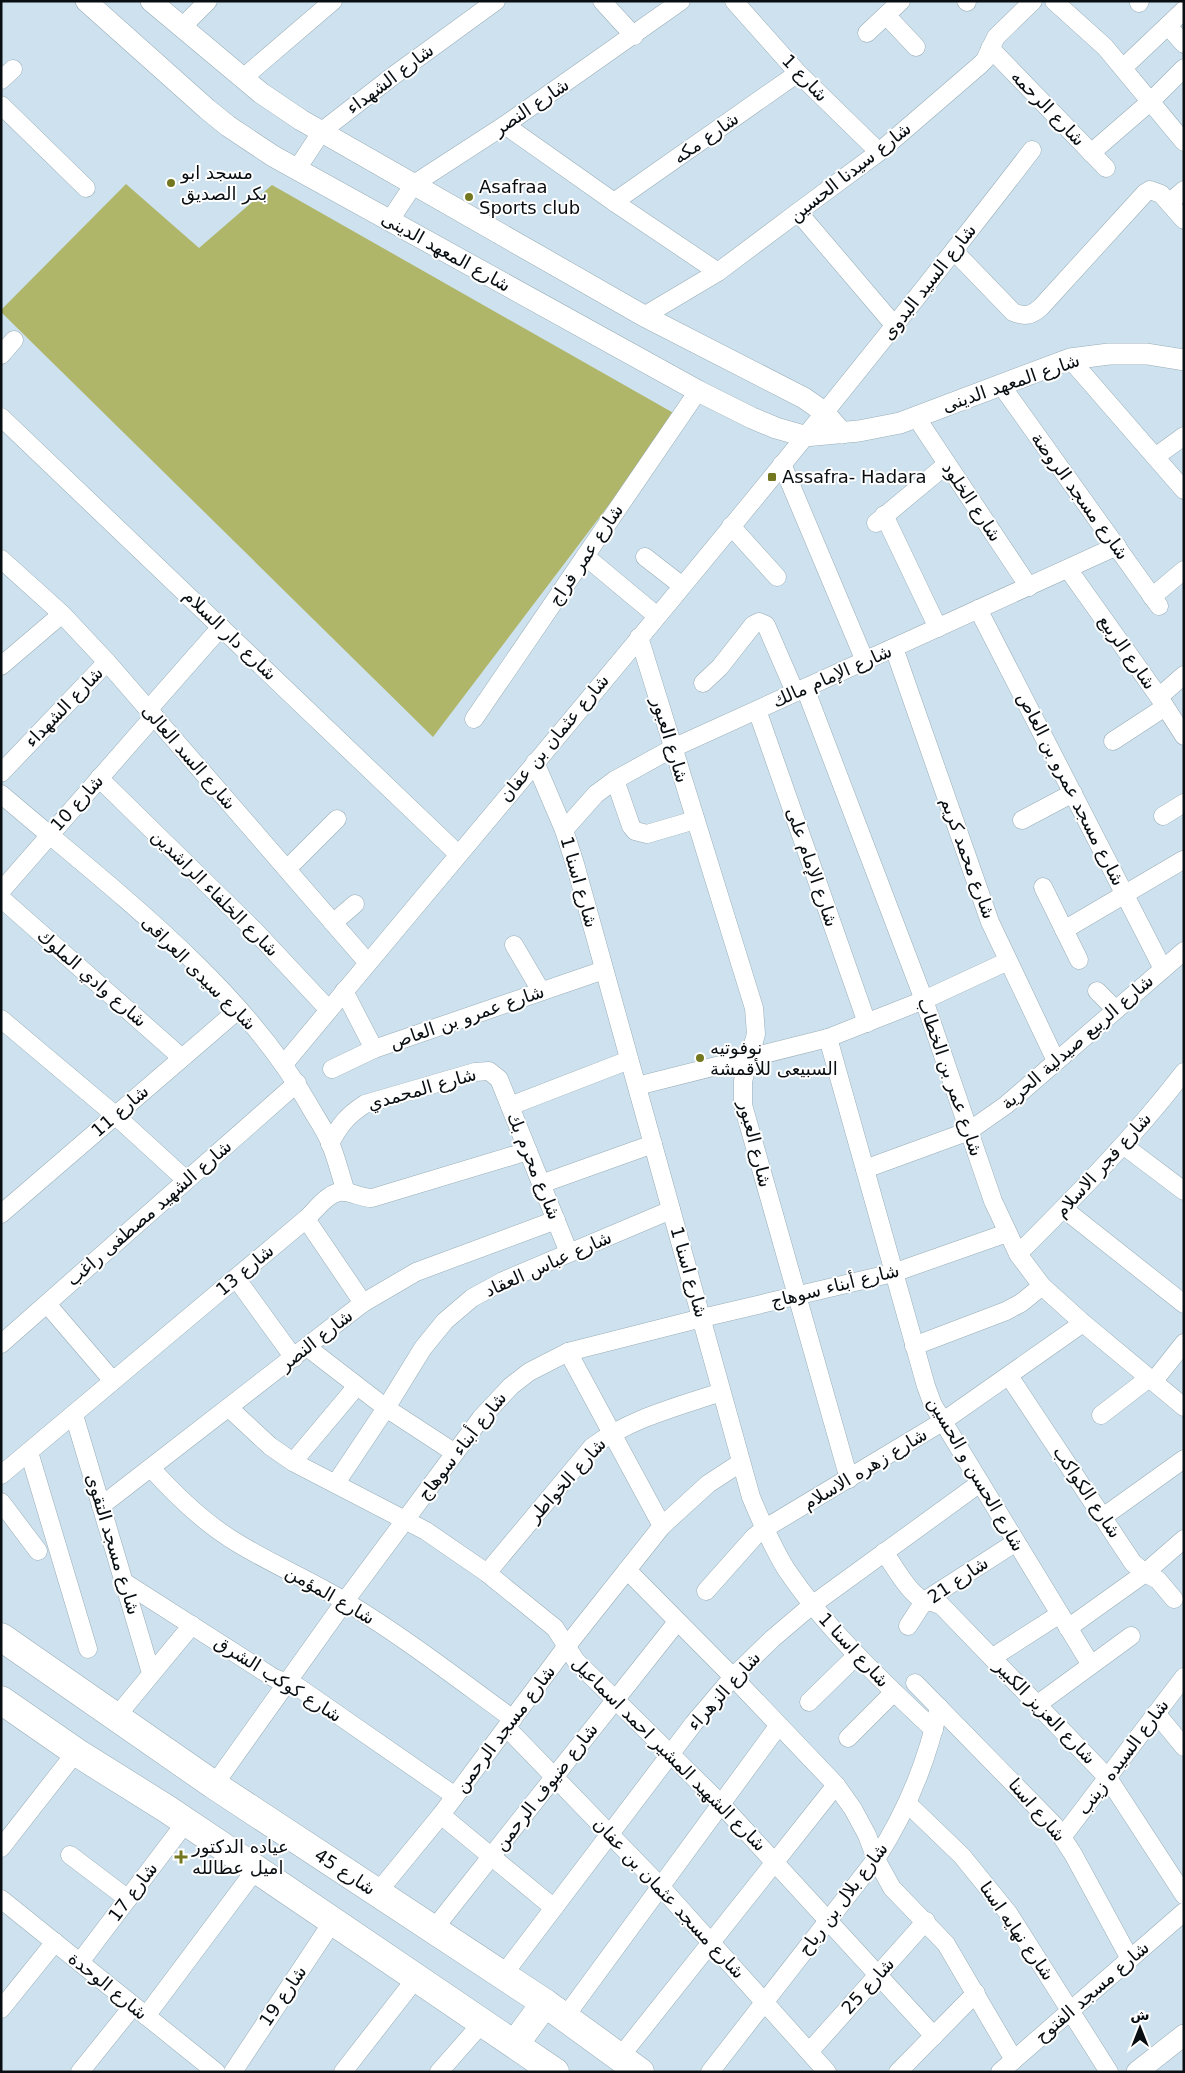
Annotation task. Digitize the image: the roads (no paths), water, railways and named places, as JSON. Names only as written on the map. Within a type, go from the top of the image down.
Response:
[{"type":"main road","name":"شارع 45","points":[[1,1637],[214,1785],[555,2010],[630,2064]]},
{"type":"main road","points":[[1,1700],[76,1752],[256,1868],[515,2044],[551,2071]]},
{"type":"main road","points":[[515,2044],[555,2010]]},
{"type":"street","name":"شارع المعهد الدينى","points":[[86,1],[228,126],[273,156],[698,391],[776,428],[804,436],[880,427],[916,417],[1070,359],[1118,354],[1147,354],[1184,360]]},
{"type":"street","points":[[151,1],[181,28],[281,107],[644,316],[804,398],[824,412],[842,433]]},
{"type":"street","points":[[181,28],[208,1]]},
{"type":"street","points":[[243,78],[333,1]]},
{"type":"street","name":"شارع الشهداء","points":[[297,169],[322,132],[393,76],[496,1]]},
{"type":"street","points":[[602,1],[634,36]]},
{"type":"street","name":"شارع النصر","points":[[390,220],[414,184],[505,125],[682,1]]},
{"type":"street","name":"شارع 1","points":[[734,1],[798,74],[879,152]]},
{"type":"street","points":[[867,32],[901,1]]},
{"type":"street","name":"شارع سيدنا الحسين","points":[[644,316],[718,272],[879,152],[980,65],[985,60],[996,37],[1032,1]]},
{"type":"street","points":[[1054,1],[1085,28],[1123,68],[1184,142]]},
{"type":"street","points":[[1123,68],[1184,10]]},
{"type":"street","points":[[886,15],[916,47]]},
{"type":"street","points":[[1168,26],[1184,44]]},
{"type":"street","name":"شارع الرحمه","points":[[990,48],[1106,168]]},
{"type":"street","points":[[1091,153],[1151,101],[1184,68]]},
{"type":"street","name":"شارع مكه","points":[[614,202],[798,74]]},
{"type":"street","points":[[1,106],[86,188]]},
{"type":"street","points":[[505,125],[718,272]]},
{"type":"street","name":"شارع السيد البدوى","points":[[824,412],[895,326],[1032,150]]},
{"type":"street","points":[[954,251],[1013,312],[1023,316],[1033,314],[1144,192],[1156,190],[1184,220]]},
{"type":"street","points":[[1169,203],[1184,190]]},
{"type":"street","points":[[798,212],[895,326]]},
{"type":"street","points":[[1,354],[14,340]]},
{"type":"street","points":[[1070,359],[1184,490]]},
{"type":"street","name":"شارع مسجد الروضة","points":[[1001,385],[1156,602],[1184,570]]},
{"type":"street","name":"شارع عمر فراج","points":[[474,719],[698,391]]},
{"type":"street","name":"شارع عثمان بن عفان","points":[[284,1064],[657,616],[824,412]]},
{"type":"street","name":"شارع دار السلام","points":[[1,417],[458,854]]},
{"type":"street","name":"شارع الخلود","points":[[916,417],[1029,587]]},
{"type":"street","points":[[1155,457],[1184,436]]},
{"type":"street","points":[[782,464],[865,661]]},
{"type":"street","points":[[938,628],[880,519],[947,464]]},
{"type":"street","points":[[731,526],[777,577]]},
{"type":"street","name":"شارع الإمام مالك","points":[[564,830],[596,794],[615,780],[673,748],[1116,546]]},
{"type":"street","points":[[585,556],[657,616]]},
{"type":"street","points":[[645,557],[682,585]]},
{"type":"street","name":"شارع السد العالى","points":[[1,559],[62,614],[107,662],[368,963]]},
{"type":"street","name":"شارع الربيع","points":[[1068,569],[1184,736]]},
{"type":"street","name":"شارع مسجد عمرو بن العاص","points":[[978,610],[1163,969]]},
{"type":"street","points":[[1,666],[62,614]]},
{"type":"street","name":"شارع عمر بن الخطاب","points":[[703,683],[720,667],[753,626],[759,622],[766,625],[800,690],[924,1000],[993,1201],[1018,1254],[1042,1286],[1083,1323],[1184,1407]]},
{"type":"street","name":"شارع 10","points":[[1,890],[99,778],[221,627]]},
{"type":"street","name":"شارع العبور","points":[[639,637],[754,1008],[756,1034],[743,1081],[743,1105],[849,1479]]},
{"type":"street","name":"شارع محمد كريم","points":[[894,648],[976,883],[1008,962],[1056,1061]]},
{"type":"street","name":"شارع الشهداء","points":[[1,773],[107,662]]},
{"type":"street","points":[[1113,741],[1162,702],[1184,675]]},
{"type":"street","name":"شارع الإمام على","points":[[757,710],[867,1023]]},
{"type":"street","name":"شارع اسنا 1","points":[[535,762],[564,830],[702,1318],[750,1497],[764,1529],[786,1568],[812,1605],[857,1656],[934,1730]]},
{"type":"street","name":"شارع الخلفاء الراشدين","points":[[99,778],[240,916],[329,1010]]},
{"type":"street","points":[[615,780],[631,826],[636,831],[647,834],[695,820]]},
{"type":"street","points":[[1022,820],[1073,793]]},
{"type":"street","name":"شارع سيدى العراقى","points":[[1,794],[149,921],[239,1009],[284,1064],[296,1083],[330,1144],[346,1192]]},
{"type":"street","points":[[1163,816],[1184,803]]},
{"type":"street","points":[[287,870],[337,819]]},
{"type":"street","points":[[1064,930],[1183,860]]},
{"type":"street","points":[[1043,887],[1078,960]]},
{"type":"street","name":"شارع وادي الملوك","points":[[1,898],[182,1058]]},
{"type":"street","points":[[333,923],[355,904]]},
{"type":"street","points":[[514,945],[542,991]]},
{"type":"street","name":"شارع الربيع صيدلية الحرية","points":[[865,1169],[969,1130],[1006,1105],[1184,951]]},
{"type":"street","points":[[637,1086],[828,1038],[924,1000],[1008,962]]},
{"type":"street","name":"شارع عمرو بن العاص","points":[[332,1070],[374,1049],[604,970]]},
{"type":"street","points":[[344,991],[374,1049]]},
{"type":"street","points":[[1097,991],[1116,1010]]},
{"type":"street","name":"شارع 11","points":[[1,1214],[239,1009]]},
{"type":"street","points":[[1,1019],[115,1115],[186,1180]]},
{"type":"street","name":"شارع الحسن و الحسين","points":[[828,1038],[926,1386],[942,1422],[1091,1665]]},
{"type":"street","points":[[510,1106],[629,1060]]},
{"type":"street","name":"شارع المحمدي","points":[[330,1144],[338,1127],[350,1113],[365,1104],[482,1070],[495,1074],[499,1079]]},
{"type":"street","name":"شارع فجر الاسلام","points":[[1018,1254],[1064,1209],[1123,1145],[1183,1074]]},
{"type":"street","name":"شارع محرم بك","points":[[499,1079],[569,1253]]},
{"type":"street","name":"شارع الشهيد مصطفى راغب","points":[[1,1344],[296,1083]]},
{"type":"street","points":[[541,1184],[653,1144]]},
{"type":"street","points":[[1123,1145],[1184,1191]]},
{"type":"street","points":[[346,1192],[362,1198],[372,1198],[528,1151]]},
{"type":"street","name":"شارع 13","points":[[1,1475],[306,1219],[329,1197],[337,1193],[346,1192]]},
{"type":"street","points":[[1064,1209],[1184,1304]]},
{"type":"street","name":"شارع عباس العقاد","points":[[336,1483],[423,1348],[445,1322],[472,1298],[502,1281],[671,1210]]},
{"type":"street","points":[[306,1219],[363,1303]]},
{"type":"street","name":"شارع النصر","points":[[101,1506],[363,1303],[416,1272],[556,1220]]},
{"type":"street","name":"شارع أبناء سوهاج","points":[[214,1785],[345,1601],[481,1418],[511,1386],[547,1361],[568,1352],[893,1273],[1007,1233]]},
{"type":"street","points":[[236,1278],[301,1352],[455,1453]]},
{"type":"street","points":[[914,1346],[1006,1311],[1021,1303],[1042,1286]]},
{"type":"street","points":[[47,1304],[113,1381]]},
{"type":"street","name":"شارع زهره الاسلام","points":[[706,1591],[754,1537],[764,1529],[942,1422],[1083,1323]]},
{"type":"street","points":[[1101,1415],[1151,1380],[1184,1343]]},
{"type":"street","points":[[568,1352],[662,1526]]},
{"type":"street","name":"شارع الكواكب","points":[[1010,1376],[1133,1563],[1144,1573],[1158,1580],[1174,1599]]},
{"type":"street","points":[[293,1462],[356,1387]]},
{"type":"street","name":"شارع الخواطر","points":[[487,1573],[592,1447],[611,1433],[630,1423],[721,1392]]},
{"type":"street","name":"شارع الشهيد المشير احمد اسماعيل","points":[[229,1408],[248,1428],[293,1462],[406,1519],[447,1544],[487,1573],[555,1628],[576,1661],[721,1804],[934,2036]]},
{"type":"street","name":"شارع مسجد التقوى","points":[[74,1415],[151,1673]]},
{"type":"street","points":[[29,1452],[88,1649]]},
{"type":"street","points":[[1103,1517],[1184,1459]]},
{"type":"street","name":"شارع مسجد الرحمن","points":[[377,1892],[441,1816],[566,1647],[662,1526],[708,1484],[740,1464]]},
{"type":"street","name":"شارع المؤمن","points":[[151,1468],[177,1496],[206,1522],[238,1544],[345,1601],[402,1638],[510,1723]]},
{"type":"street","name":"شارع الزهراء","points":[[502,1975],[671,1754],[733,1677],[772,1639],[812,1605],[980,1482]]},
{"type":"street","points":[[1,1502],[38,1551]]},
{"type":"street","points":[[993,1657],[1064,1621],[1144,1573],[1184,1539]]},
{"type":"street","name":"شارع 21","points":[[908,1626],[926,1601],[1016,1542]]},
{"type":"street","name":"شارع العزيز الكبير","points":[[884,1552],[913,1593],[926,1601],[932,1601],[942,1606],[1108,1778],[1184,1895]]},
{"type":"street","points":[[627,1570],[836,1785],[853,1809],[867,1835],[876,1859],[892,1888],[901,1900],[926,1921],[946,1944],[1014,2060]]},
{"type":"street","name":"شارع كوكب الشرق","points":[[124,1582],[274,1678],[298,1687],[455,1796]]},
{"type":"street","name":"شارع ضيوف الرحمن","points":[[434,1930],[677,1622]]},
{"type":"street","points":[[116,1717],[192,1625]]},
{"type":"street","points":[[1038,1704],[1130,1636]]},
{"type":"street","points":[[809,1702],[857,1656]]},
{"type":"street","name":"شارع السيده زينب","points":[[1063,1836],[1184,1677]]},
{"type":"street","name":"شارع اسنا","points":[[915,1683],[1045,1814],[1063,1836],[1130,1959]]},
{"type":"street","points":[[848,1738],[894,1692]]},
{"type":"street","name":"شارع بلال بن رباح","points":[[710,2072],[876,1859],[894,1832],[923,1768],[939,1707]]},
{"type":"street","points":[[1156,1713],[1184,1747]]},
{"type":"street","name":"شارع مسجد عثمان بن عفان","points":[[510,1723],[554,1776],[661,1887],[765,2001],[818,2065]]},
{"type":"street","points":[[555,2010],[661,1887],[779,1725]]},
{"type":"street","points":[[1,1848],[76,1752]]},
{"type":"street","points":[[630,2064],[711,1942],[836,1785]]},
{"type":"street","name":"شارع نهايه اسنا","points":[[908,1804],[949,1842],[986,1884],[1009,1914],[1109,2072]]},
{"type":"street","points":[[441,1816],[554,1908]]},
{"type":"street","name":"شارع 17","points":[[80,1962],[186,1822]]},
{"type":"street","points":[[70,1855],[128,1900]]},
{"type":"street","points":[[80,2072],[139,2011],[256,1868]]},
{"type":"street","name":"شارع الوحدة","points":[[1,1899],[213,2071]]},
{"type":"street","name":"شارع مسجد الفتوح","points":[[1000,2072],[1184,1912]]},
{"type":"street","name":"شارع 19","points":[[233,2072],[333,1921]]},
{"type":"street","name":"شارع 25","points":[[818,2065],[878,1975],[926,1921]]},
{"type":"street","points":[[1,2009],[55,1942]]},
{"type":"street","points":[[343,2072],[417,1977]]},
{"type":"street","points":[[898,2072],[976,1993]]},
{"type":"street","points":[[439,2072],[483,2022]]},
{"type":"street","points":[[1137,2072],[1184,2035]]},
{"type":"place","name":"مسجد ابو بكر الصديق","points":[[171,183]]},
{"type":"place","name":"Asafraa Sports club","points":[[469,197]]},
{"type":"place","name":"Assafra- Hadara","points":[[772,477]]},
{"type":"place","name":"نوفوتيه السبيعى للأقمشة","points":[[700,1058]]},
{"type":"place","name":"عياده الدكتور اميل عطالله","points":[[181,1857]]}]
